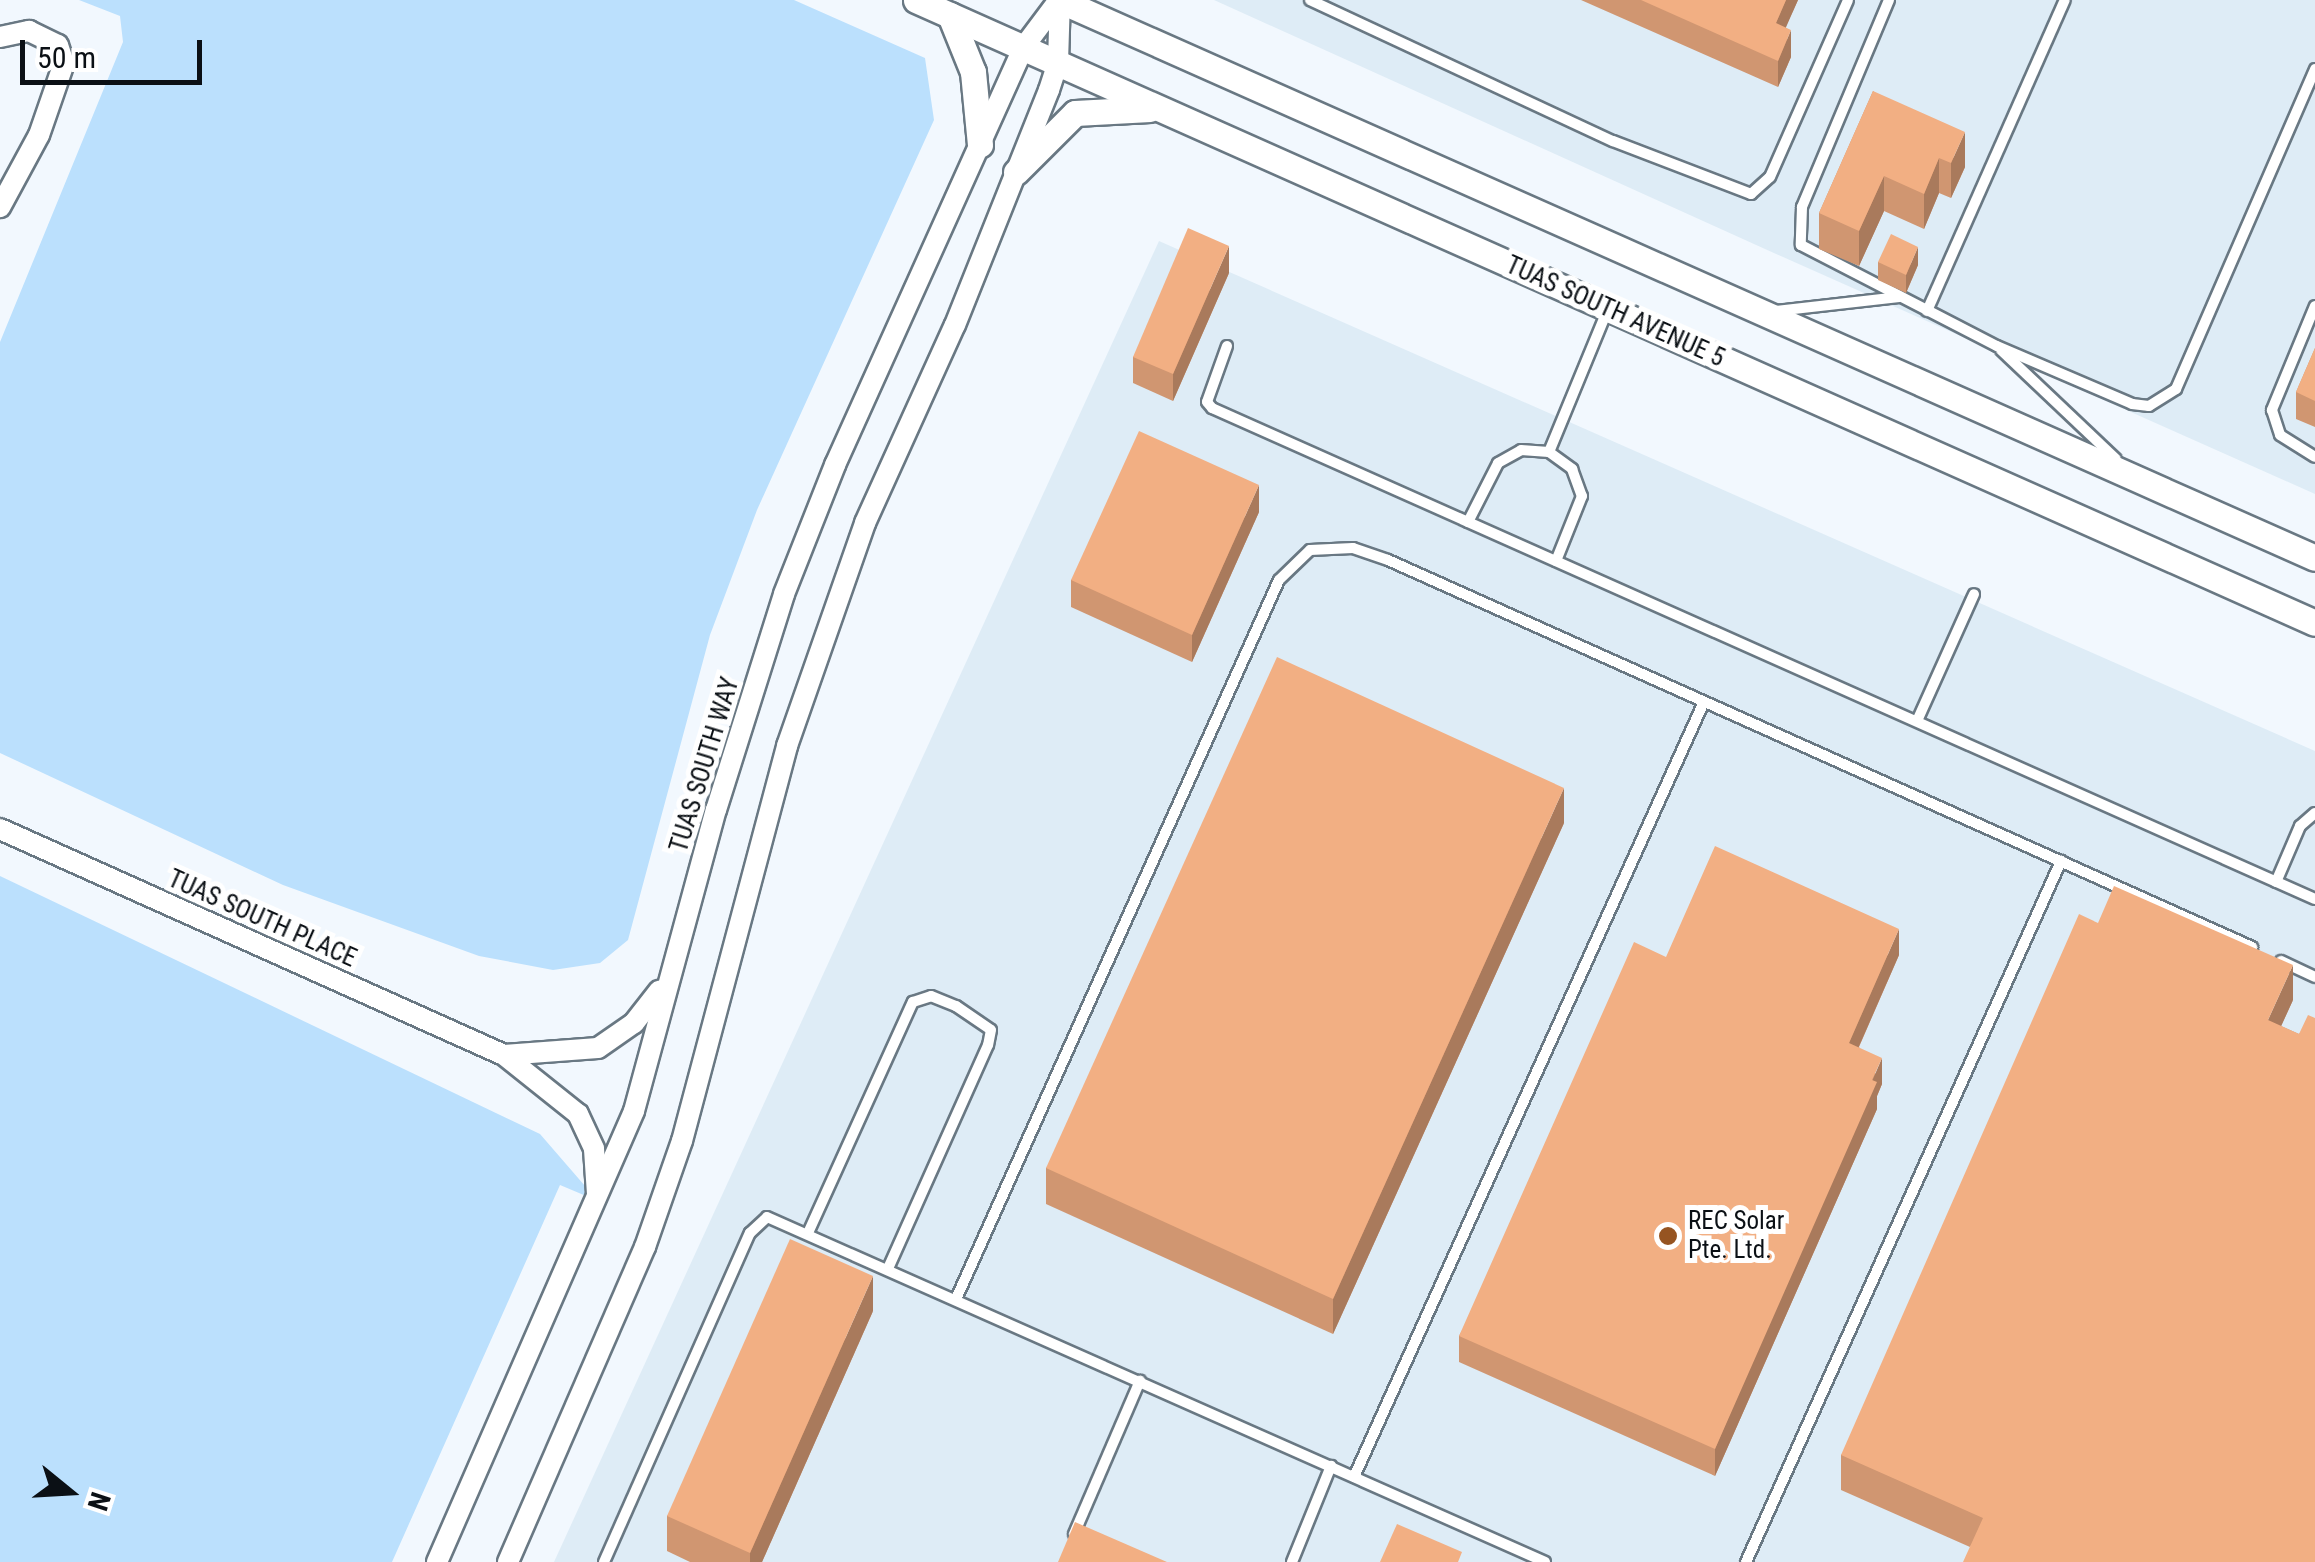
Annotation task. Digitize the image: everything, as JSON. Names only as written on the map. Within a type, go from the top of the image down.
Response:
[{"type":"street","name":"TUAS SOUTH AVENUE 5","points":[[916,0],[2315,623]]},
{"type":"street","points":[[508,1562],[645,1246],[676,1159],[788,746],[864,523],[955,325],[1058,62],[1059,0],[2315,558]]},
{"type":"street","name":"TUAS SOUTH WAY","points":[[437,1562],[598,1201],[634,1111],[667,982],[784,594],[1023,48],[1059,0]]},
{"type":"street","points":[[950,15],[973,72],[980,145]]},
{"type":"street","points":[[0,37],[29,31],[58,46],[64,64],[39,135],[0,207]]},
{"type":"street","points":[[1016,172],[1075,113],[1160,108]]},
{"type":"street","name":"TUAS SOUTH PLACE","points":[[0,829],[504,1055],[578,1114],[594,1150],[598,1201]]},
{"type":"street","name":"TUAS SOUTH PLACE","points":[[504,1055],[598,1048],[634,1024],[667,982]]},
{"type":"lane","points":[[1310,0],[1613,141],[1751,194],[1770,177],[1848,0]]},
{"type":"lane","points":[[1889,0],[1798,230],[1801,245],[1819,258],[1997,346],[2132,404],[2149,406],[2170,396],[2315,70]]},
{"type":"lane","points":[[1927,311],[2065,0]]},
{"type":"lane","points":[[1760,312],[1899,297]]},
{"type":"lane","points":[[2315,306],[2272,410],[2280,435],[2315,457]]},
{"type":"lane","points":[[1549,452],[1608,309]]},
{"type":"lane","points":[[1227,346],[1207,402],[1212,408],[2315,899]]},
{"type":"lane","points":[[1997,346],[2136,478]]},
{"type":"lane","points":[[1468,522],[1498,464],[1520,450],[1549,452],[1572,469],[1582,496],[1556,562]]},
{"type":"lane","points":[[956,1299],[1291,562],[1331,546],[1370,554],[2315,977]]},
{"type":"lane","points":[[1917,722],[1974,594]]},
{"type":"lane","points":[[1354,1477],[1704,702]]},
{"type":"lane","points":[[2276,882],[2300,826],[2315,813]]},
{"type":"lane","points":[[1746,1562],[2061,861]]},
{"type":"lane","points":[[808,1233],[913,1002],[931,996],[956,1006],[991,1030],[988,1045],[888,1268]]},
{"type":"lane","points":[[606,1562],[755,1224],[774,1218],[1546,1562]]},
{"type":"lane","points":[[1069,1544],[1140,1381]]},
{"type":"lane","points":[[1292,1562],[1331,1466]]},
{"type":"shaded area","points":[[79,0],[794,0],[925,58],[934,120],[757,510],[710,635],[628,940],[600,963],[553,970],[479,956],[283,885],[0,753],[0,342],[123,42],[120,16]]},
{"type":"shaded area","points":[[1214,0],[2315,0],[2315,494],[1765,249]]},
{"type":"shaded area","points":[[1159,241],[2315,751],[2315,1562],[554,1562]]},
{"type":"shaded area","points":[[0,876],[540,1134],[598,1201],[560,1185],[392,1562],[0,1562]]},
{"type":"building","points":[[1641,0],[1786,0],[1776,23],[1791,30],[1778,61]]},
{"type":"building","points":[[1873,91],[1965,132],[1951,163],[1939,158],[1924,194],[1884,176],[1859,231],[1819,213]]},
{"type":"building","points":[[1188,228],[1229,246],[1173,374],[1133,357]]},
{"type":"building","points":[[1891,234],[1918,247],[1906,275],[1878,262]]},
{"type":"building","points":[[2315,348],[2315,401],[2296,392]]},
{"type":"building","points":[[1139,431],[1259,485],[1192,635],[1071,580]]},
{"type":"building","points":[[1277,657],[1564,788],[1333,1299],[1046,1168]]},
{"type":"building","name":"REC Solar Pte. Ltd.","points":[[1715,846],[1899,929],[1849,1043],[1882,1058],[1872,1080],[1877,1082],[1715,1449],[1459,1336],[1634,942],[1666,957]]},
{"type":"building","points":[[2114,886],[2293,965],[2268,1020],[2299,1034],[2308,1015],[2315,1018],[2315,1562],[1963,1562],[1983,1518],[1841,1455],[2079,914],[2098,923]]},
{"type":"building","points":[[790,1239],[873,1276],[750,1553],[667,1516]]},
{"type":"building","points":[[1075,1522],[1167,1562],[1058,1562]]},
{"type":"building","points":[[1397,1524],[1462,1552],[1458,1562],[1380,1562]]},
{"type":"place","name":"REC Solar Pte. Ltd.","points":[[1668,1236]]}]
